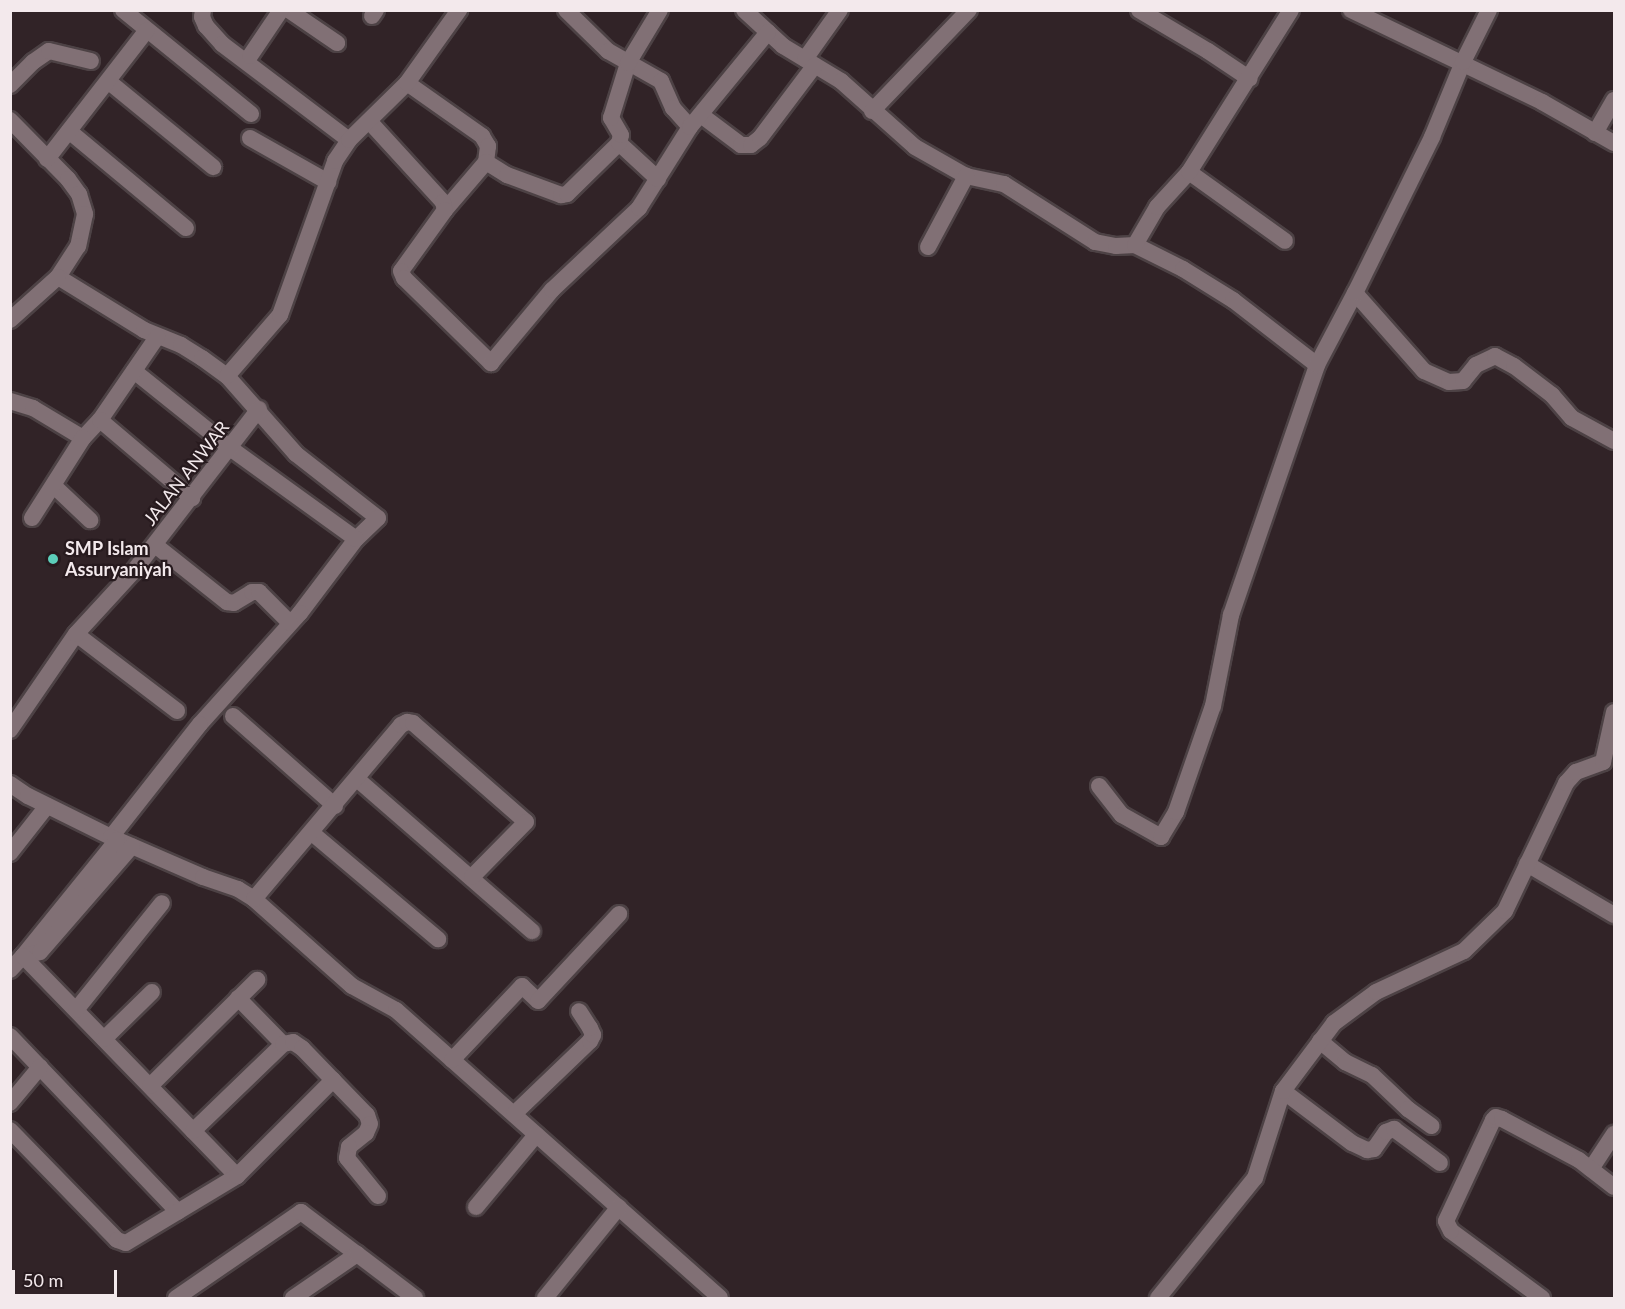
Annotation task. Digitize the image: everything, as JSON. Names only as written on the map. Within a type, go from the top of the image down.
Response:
[{"type":"street","points":[[123,10],[251,114]]},
{"type":"street","points":[[203,10],[202,17],[206,26],[222,44],[349,140]]},
{"type":"street","points":[[250,56],[281,10]]},
{"type":"street","points":[[227,376],[280,315],[335,161],[349,140],[407,84],[459,10]]},
{"type":"street","points":[[566,10],[608,51],[661,81],[673,108],[741,145],[751,145],[760,138],[810,62],[840,10]]},
{"type":"street","points":[[486,162],[507,175],[561,195],[573,191],[619,143],[621,135],[611,118],[628,63],[660,10]]},
{"type":"street","points":[[744,10],[783,46],[841,81],[915,147],[966,176],[1004,184],[1095,242],[1116,246],[1135,245],[1183,269],[1233,300],[1317,365]]},
{"type":"street","points":[[872,111],[969,10]]},
{"type":"street","points":[[1139,10],[1250,79]]},
{"type":"street","points":[[1135,245],[1157,207],[1189,172],[1250,79],[1291,10]]},
{"type":"street","points":[[1351,10],[1463,62],[1614,143]]},
{"type":"street","points":[[1099,786],[1122,815],[1161,837],[1176,812],[1214,706],[1231,615],[1317,365],[1432,137],[1463,62],[1489,10]]},
{"type":"street","points":[[290,11],[338,43]]},
{"type":"street","points":[[47,159],[147,30]]},
{"type":"street","points":[[407,84],[482,136],[488,146],[486,162],[445,210],[401,271],[404,278],[491,363],[552,290],[639,208],[695,121],[768,32]]},
{"type":"street","points":[[10,85],[33,62],[49,51],[91,61]]},
{"type":"street","points":[[108,81],[213,167]]},
{"type":"street","points":[[1595,133],[1614,100]]},
{"type":"street","points":[[10,120],[79,194],[85,214],[78,246],[58,277],[10,320]]},
{"type":"street","points":[[369,121],[443,202],[445,210]]},
{"type":"street","points":[[69,131],[186,228]]},
{"type":"street","points":[[249,138],[328,182]]},
{"type":"street","points":[[619,143],[658,179]]},
{"type":"street","points":[[1189,172],[1285,241]]},
{"type":"street","points":[[928,247],[966,176]]},
{"type":"street","points":[[10,970],[120,841],[200,724],[290,623],[356,538],[378,518],[296,454],[227,376],[181,345],[157,337],[58,277]]},
{"type":"street","points":[[1355,293],[1424,371],[1449,382],[1463,381],[1476,365],[1496,356],[1514,366],[1552,395],[1572,418],[1614,441]]},
{"type":"street","points":[[32,518],[83,438],[100,420],[157,337]]},
{"type":"street","points":[[134,371],[230,448],[356,538]]},
{"type":"street","points":[[10,401],[33,408],[83,438]]},
{"type":"street","name":"JALAN ANWAR","points":[[10,730],[76,634],[155,545],[259,410]]},
{"type":"street","points":[[100,420],[192,498]]},
{"type":"street","points":[[54,486],[90,520]]},
{"type":"street","points":[[155,545],[226,602],[234,603],[252,592],[259,592],[290,623]]},
{"type":"street","points":[[76,634],[177,711]]},
{"type":"street","points":[[1159,1298],[1255,1178],[1283,1091],[1334,1023],[1376,992],[1464,951],[1505,910],[1570,776],[1608,765],[1614,712]]},
{"type":"street","points":[[233,716],[335,806]]},
{"type":"street","points":[[254,899],[335,806],[401,725],[413,723],[525,822],[472,877]]},
{"type":"street","points":[[357,779],[532,931]]},
{"type":"street","points":[[10,783],[47,806],[120,841],[238,889],[254,899],[352,986],[396,1010],[720,1299]]},
{"type":"street","points":[[10,853],[47,806]]},
{"type":"street","points":[[312,833],[438,939]]},
{"type":"street","points":[[1527,864],[1614,915]]},
{"type":"street","points":[[75,1010],[162,903]]},
{"type":"street","points":[[452,1060],[522,986],[538,1001],[619,915]]},
{"type":"street","points":[[23,956],[237,1176]]},
{"type":"street","points":[[150,1086],[257,980]]},
{"type":"street","points":[[104,1039],[152,993]]},
{"type":"street","points":[[238,998],[283,1044]]},
{"type":"street","points":[[514,1113],[590,1041],[593,1035],[579,1011]]},
{"type":"street","points":[[10,1036],[178,1212]]},
{"type":"street","points":[[1320,1041],[1352,1066],[1372,1075],[1408,1109],[1431,1126]]},
{"type":"street","points":[[193,1131],[283,1044],[292,1042],[302,1048],[367,1114],[370,1124],[366,1133],[349,1147],[347,1158],[378,1196]]},
{"type":"street","points":[[10,1103],[40,1067]]},
{"type":"street","points":[[10,1130],[117,1240],[126,1243],[134,1241],[237,1176],[333,1080]]},
{"type":"street","points":[[1283,1091],[1352,1143],[1367,1150],[1374,1149],[1386,1132],[1394,1129],[1440,1163]]},
{"type":"street","points":[[1542,1299],[1451,1232],[1446,1221],[1472,1161],[1496,1117],[1579,1160],[1614,1187]]},
{"type":"street","points":[[1591,1169],[1614,1134]]},
{"type":"street","points":[[476,1207],[536,1135]]},
{"type":"street","points":[[545,1299],[619,1207]]},
{"type":"street","points":[[176,1299],[301,1212],[415,1299]]},
{"type":"street","points":[[293,1299],[357,1254]]},
{"type":"place","name":"SMP Islam Assuryaniyah","points":[[53,559]]}]
